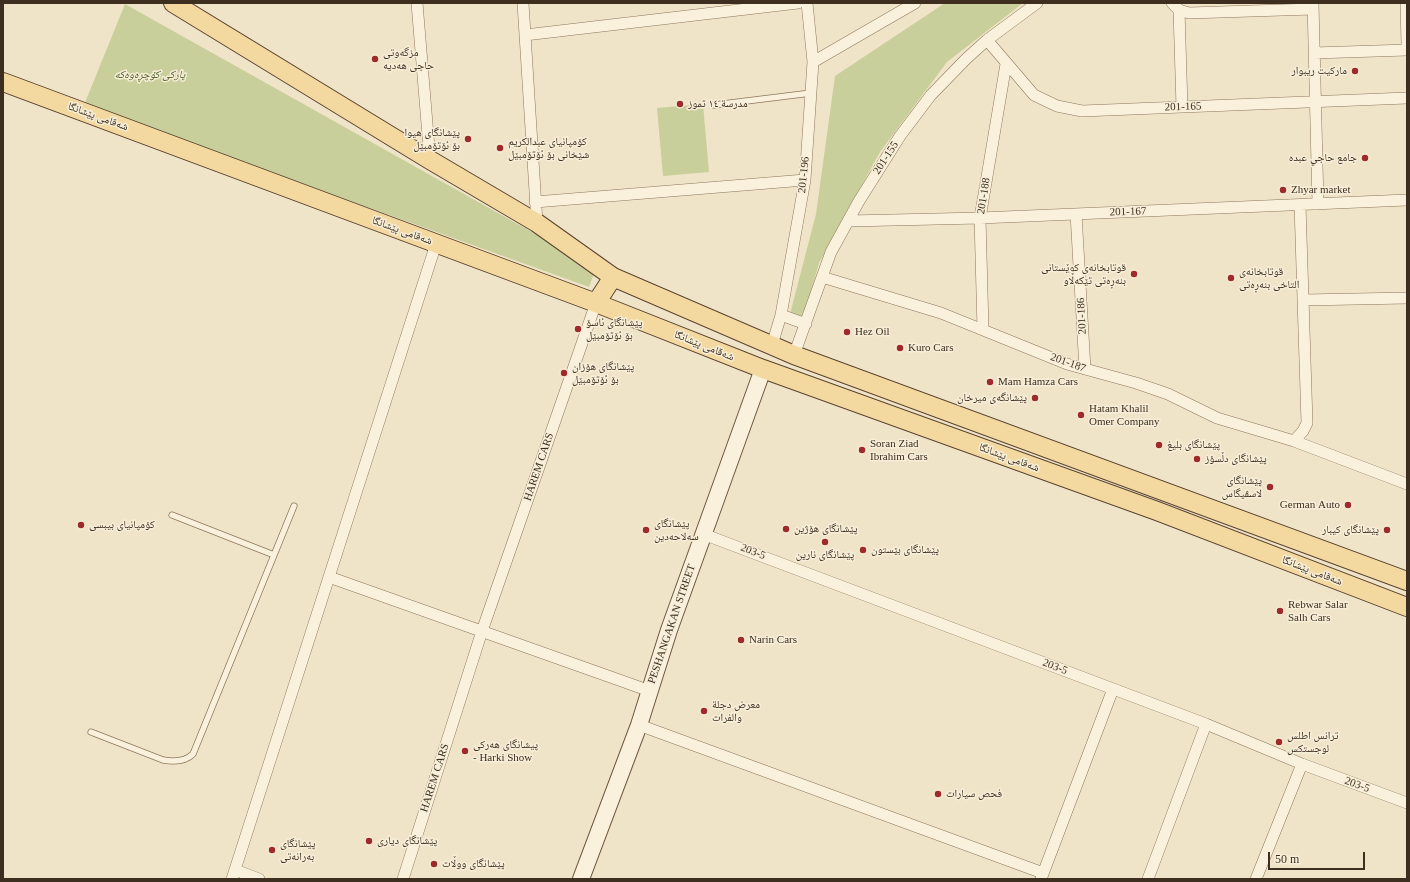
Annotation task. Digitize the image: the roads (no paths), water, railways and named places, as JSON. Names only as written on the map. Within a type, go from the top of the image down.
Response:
[{"type":"main road","name":"شەقامی پێشانگا","points":[[173,3],[536,223],[613,276],[772,344],[794,355],[1164,490],[1407,581]]},
{"type":"main road","name":"شەقامی پێشانگا","points":[[3,82],[596,303],[763,369],[1157,511],[1407,607]]},
{"type":"main road","points":[[596,303],[613,276]]},
{"type":"main road","points":[[1157,511],[1164,490]]},
{"type":"street","points":[[417,3],[430,160]]},
{"type":"street","points":[[522,3],[536,223]]},
{"type":"street","points":[[525,35],[798,3]]},
{"type":"street","name":"201-196","points":[[772,344],[781,315],[805,180],[813,62],[807,3]]},
{"type":"street","name":"201-155","points":[[794,355],[831,252],[868,185],[915,114],[948,76],[987,40],[1037,3]]},
{"type":"street","points":[[813,62],[911,4]]},
{"type":"street","points":[[1406,4],[1407,44]]},
{"type":"street","points":[[1182,107],[1176,7],[1189,13],[1313,6],[1318,204]]},
{"type":"street","name":"201-165","points":[[987,40],[1034,95],[1057,106],[1082,111],[1316,103],[1407,98]]},
{"type":"street","points":[[1314,53],[1407,50]]},
{"type":"street","name":"201-188","points":[[983,329],[980,218],[1006,64]]},
{"type":"street","points":[[535,202],[805,180]]},
{"type":"street","name":"201-167","points":[[849,221],[980,218],[1407,200]]},
{"type":"street","points":[[1294,441],[1307,423],[1300,205]]},
{"type":"street","name":"201-186","points":[[1076,214],[1085,369]]},
{"type":"street","points":[[259,879],[234,874],[436,244]]},
{"type":"street","name":"201-187","points":[[822,277],[920,306],[1085,369],[1136,383],[1168,394],[1217,418],[1294,441],[1407,484]]},
{"type":"street","points":[[1304,300],[1407,298]]},
{"type":"street","name":"HAREM CARS","points":[[404,879],[482,631],[596,303]]},
{"type":"street","points":[[781,315],[806,324]]},
{"type":"street","name":"PESHANGAKAN STREET","points":[[581,879],[639,725],[669,630],[763,369]]},
{"type":"street","name":"203-5","points":[[703,534],[1206,724],[1302,764],[1407,803]]},
{"type":"street","points":[[329,577],[650,691]]},
{"type":"street","points":[[639,725],[1042,876],[1113,689]]},
{"type":"street","points":[[1148,879],[1206,724]]},
{"type":"street","points":[[1256,879],[1302,764]]},
{"type":"lane","points":[[714,105],[811,93]]},
{"type":"lane","points":[[91,732],[163,760],[173,762],[188,759],[193,754],[294,506]]},
{"type":"lane","points":[[172,515],[274,555]]},
{"type":"place","name":"مزگەوتی حاجی هەدیە","points":[[375,59]]},
{"type":"place","name":"ماركيت ريبوار","points":[[1355,71]]},
{"type":"place","name":"مدرسة ١٤ تموز","points":[[680,104]]},
{"type":"place","name":"پێشانگای هیوا بۆ ئۆتۆمبێل","points":[[468,139]]},
{"type":"place","name":"کۆمپانیای عبدالكريم شێخانی بۆ ئۆتۆمبێل","points":[[500,148]]},
{"type":"place","name":"جامع حاجي عبده","points":[[1365,158]]},
{"type":"place","name":"Zhyar market","points":[[1283,190]]},
{"type":"place","name":"قوتابخانەی کوێستانی بنەڕەتی تێکەڵاو","points":[[1134,274]]},
{"type":"place","name":"قوتابخانەی التاخی بنەڕەتی","points":[[1231,278]]},
{"type":"place","name":"پێشانگای ئاسۆ بۆ ئۆتۆمبێل","points":[[578,329]]},
{"type":"place","name":"Hez Oil","points":[[847,332]]},
{"type":"place","name":"Kuro Cars","points":[[900,348]]},
{"type":"place","name":"پێشانگای هۆزان بۆ ئۆتۆمبێل","points":[[564,373]]},
{"type":"place","name":"Mam Hamza Cars","points":[[990,382]]},
{"type":"place","name":"پێشانگەی میرخان","points":[[1035,398]]},
{"type":"place","name":"Hatam Khalil Omer Company","points":[[1081,415]]},
{"type":"place","name":"پێشانگای بلیغ","points":[[1159,445]]},
{"type":"place","name":"Soran Ziad Ibrahim Cars","points":[[862,450]]},
{"type":"place","name":"پێشانگای دڵسۆز","points":[[1197,459]]},
{"type":"place","name":"پێشانگای لاسڤیگاس","points":[[1270,487]]},
{"type":"place","name":"German Auto","points":[[1348,505]]},
{"type":"place","name":"كۆمپانیای بیبسی","points":[[81,525]]},
{"type":"place","name":"پێشانگای هۆژین","points":[[786,529]]},
{"type":"place","name":"پێشانگای سەلاحەدین","points":[[646,530]]},
{"type":"place","name":"پێشانگای کیبار","points":[[1387,530]]},
{"type":"place","name":"پێشانگای نارین","points":[[825,542]]},
{"type":"place","name":"پێشانگای بێستون","points":[[863,550]]},
{"type":"place","name":"Rebwar Salar Salh Cars","points":[[1280,611]]},
{"type":"place","name":"Narin Cars","points":[[741,640]]},
{"type":"place","name":"معرض دجلة والفرات","points":[[704,711]]},
{"type":"place","name":"ترانس اطلس لوجستكس","points":[[1279,742]]},
{"type":"place","name":"پیشانگای هەرکی - Harki Show","points":[[465,751]]},
{"type":"place","name":"فحص سيارات","points":[[938,794]]},
{"type":"place","name":"پێشانگای دیاری","points":[[369,841]]},
{"type":"place","name":"پێشانگای بەرانەتی","points":[[272,850]]},
{"type":"place","name":"پێشانگای ووڵات","points":[[434,864]]},
{"type":"park label","name":"پارکی کۆچڕەوەکە","points":[[150,75]]}]
